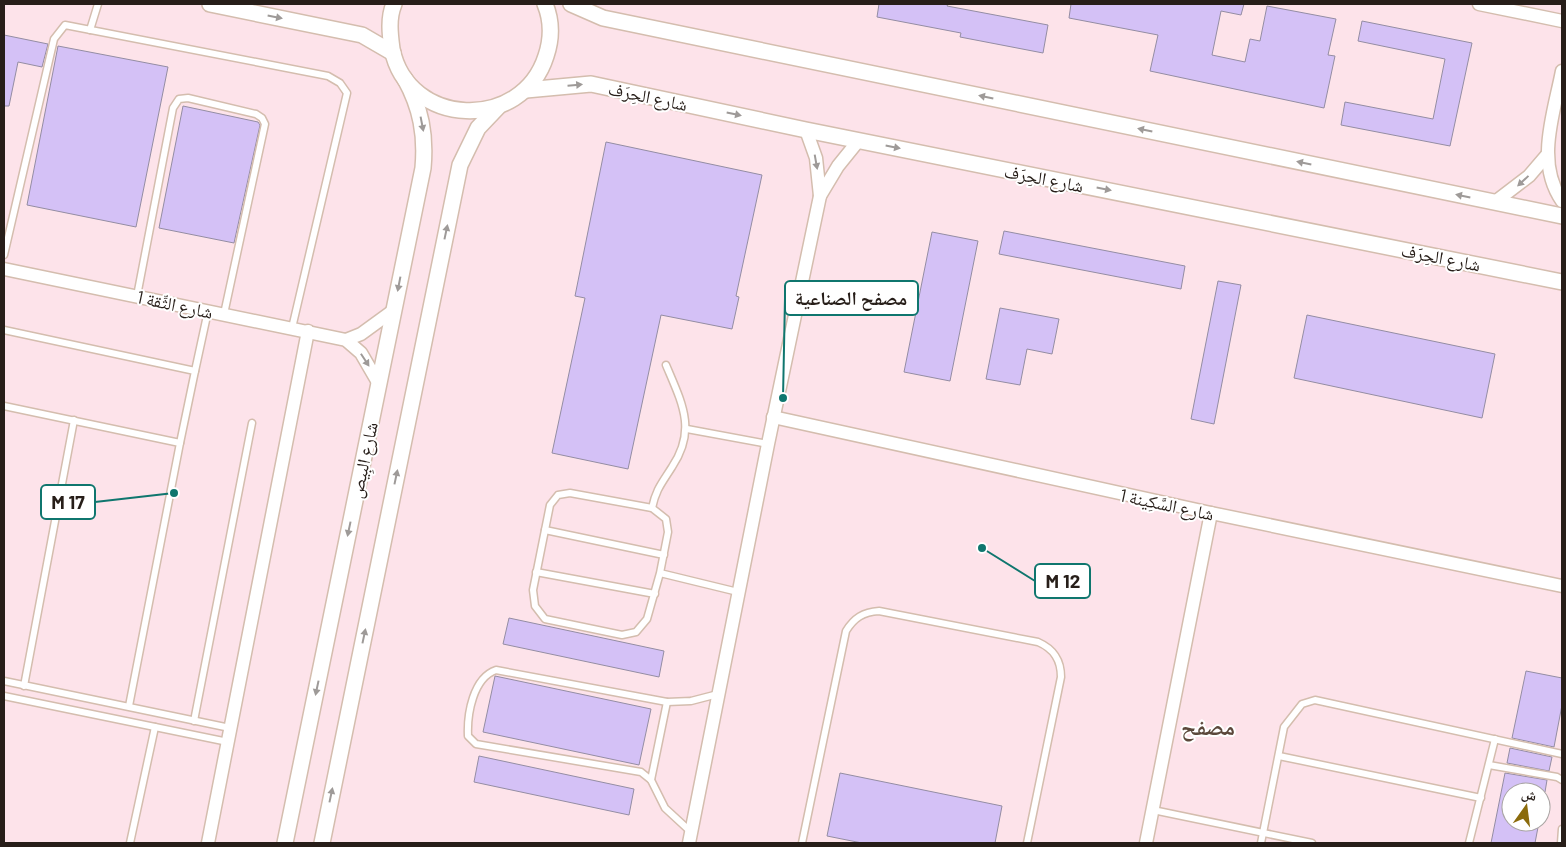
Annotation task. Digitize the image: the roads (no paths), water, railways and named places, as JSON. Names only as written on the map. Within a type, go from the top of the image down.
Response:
[{"type":"street","points":[[210,4],[362,35],[393,53]]},
{"type":"street","name":"شارع البِيص","points":[[285,843],[394,310],[424,153],[422,122],[412,93],[397,67],[393,53],[389,30],[394,4]]},
{"type":"street","points":[[405,79],[423,97],[447,109],[472,112],[498,107],[526,90],[542,68],[550,42],[549,15],[545,4]]},
{"type":"street","points":[[571,4],[603,18],[1562,216]]},
{"type":"street","points":[[1478,4],[1562,21]]},
{"type":"street","points":[[1562,71],[1547,155],[1551,179],[1562,201]]},
{"type":"street","name":"شارع الحِرَف","points":[[526,90],[591,84],[806,130],[1562,282]]},
{"type":"street","name":"شارع البِيص","points":[[322,843],[460,165],[478,128],[498,107]]},
{"type":"street","points":[[690,838],[773,417],[820,196],[816,158],[806,130]]},
{"type":"street","points":[[820,196],[838,166],[858,140]]},
{"type":"street","points":[[1495,202],[1516,189],[1547,155]]},
{"type":"street","name":"شارع الثِّقة 1","points":[[4,269],[346,340]]},
{"type":"street","points":[[379,384],[361,353],[346,340],[361,334],[394,310]]},
{"type":"street","points":[[208,843],[308,332]]},
{"type":"street","name":"شارع السَّكِينة 1","points":[[773,417],[1211,513],[1562,586]]},
{"type":"street","points":[[1146,843],[1211,513]]},
{"type":"lane","points":[[90,30],[98,4]]},
{"type":"lane","points":[[4,255],[54,39],[65,25],[328,76],[340,83],[347,93],[292,328]]},
{"type":"lane","points":[[137,296],[173,108],[179,99],[188,98],[256,114],[262,118],[265,124],[224,314]]},
{"type":"lane","points":[[128,706],[194,370],[208,311]]},
{"type":"lane","points":[[4,330],[194,370]]},
{"type":"lane","points":[[652,508],[661,480],[684,448],[687,429],[678,393],[666,365]]},
{"type":"lane","points":[[4,406],[180,443]]},
{"type":"lane","points":[[24,686],[74,420]]},
{"type":"lane","points":[[194,721],[252,424]]},
{"type":"lane","points":[[687,429],[768,444]]},
{"type":"lane","points":[[570,493],[652,508],[666,520],[668,532],[656,594],[647,619],[636,632],[622,635],[545,619],[535,606],[532,590],[550,505],[558,495],[570,493]]},
{"type":"lane","points":[[545,530],[664,555]]},
{"type":"lane","points":[[536,572],[656,594]]},
{"type":"lane","points":[[660,573],[738,592]]},
{"type":"lane","points":[[802,843],[846,631],[856,618],[863,614],[879,611],[1038,642],[1052,650],[1056,655],[1060,662],[1061,677],[1027,843]]},
{"type":"lane","points":[[690,838],[665,808],[651,780],[633,770],[476,744],[468,736],[468,725],[478,683],[486,673],[496,670],[667,702],[691,701],[718,694]]},
{"type":"lane","points":[[4,681],[230,728]]},
{"type":"lane","points":[[4,696],[228,742]]},
{"type":"lane","points":[[1261,843],[1284,728],[1302,704],[1315,700],[1562,754]]},
{"type":"lane","points":[[651,780],[667,702]]},
{"type":"lane","points":[[130,843],[155,726]]},
{"type":"lane","points":[[1470,843],[1495,739]]},
{"type":"lane","points":[[1279,756],[1481,798]]},
{"type":"lane","points":[[1489,765],[1557,776],[1562,780]]},
{"type":"lane","points":[[1153,810],[1312,843]]},
{"type":"lane","points":[[1562,829],[1562,843]]},
{"type":"place","name":"مصفح الصناعية","points":[[783,398]]},
{"type":"place","name":"M 17","points":[[174,493]]},
{"type":"place","name":"M 12","points":[[982,548]]},
{"type":"district","name":"مصفح","points":[[1208,726]]}]
